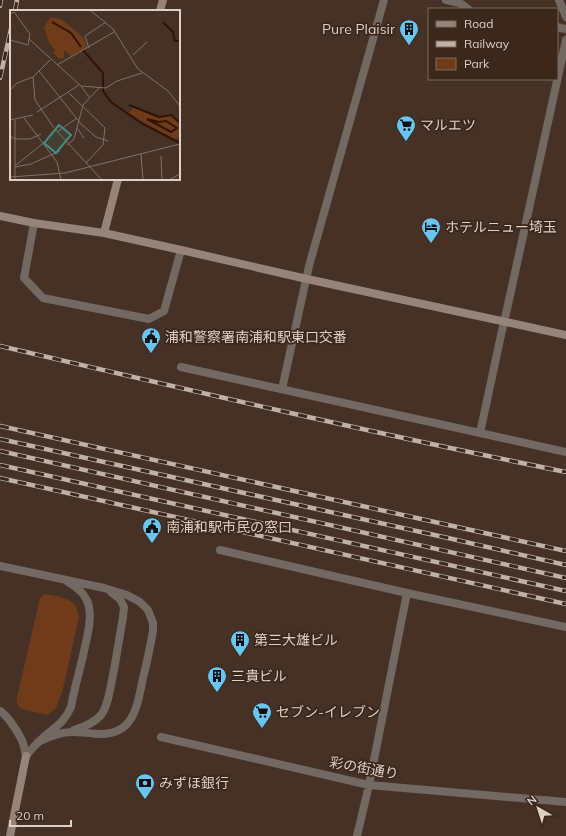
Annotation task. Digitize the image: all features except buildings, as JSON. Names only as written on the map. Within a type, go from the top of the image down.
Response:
[{"type":"street","points":[[160,10],[163,0]]},
{"type":"street","points":[[282,389],[309,266],[384,0]]},
{"type":"street","points":[[446,0],[460,3],[467,8]]},
{"type":"street","points":[[559,0],[566,17]]},
{"type":"street","points":[[558,77],[566,40]]},
{"type":"street","points":[[480,433],[557,80]]},
{"type":"street","points":[[104,233],[118,180]]},
{"type":"street","points":[[0,216],[34,223],[104,233],[566,335]]},
{"type":"street","points":[[34,223],[24,278],[43,298],[149,320],[164,311],[181,250]]},
{"type":"street","points":[[181,367],[566,452]]},
{"type":"street","points":[[220,550],[566,627]]},
{"type":"street","points":[[0,566],[104,588],[127,595],[140,602],[152,616],[153,631],[137,708],[131,720],[122,728],[113,733],[98,734],[71,732],[48,737],[38,742]]},
{"type":"street","points":[[26,756],[38,742],[62,722],[67,715],[88,631],[90,616],[89,605],[78,589],[62,579]]},
{"type":"street","points":[[38,742],[48,735],[84,726],[100,716],[104,710],[110,689],[124,607],[120,599],[104,588]]},
{"type":"street","points":[[357,836],[408,593]]},
{"type":"street","points":[[0,711],[3,713],[23,742],[26,756],[10,836]]},
{"type":"street","name":"彩の街通り","points":[[161,737],[369,784],[566,802]]},
{"type":"green space","points":[[45,594],[69,600],[75,605],[79,617],[62,693],[56,708],[47,715],[21,709],[17,704],[17,697],[40,598]]},
{"type":"railway","points":[[0,6],[1,0]]},
{"type":"railway","points":[[15,10],[17,0]]},
{"type":"railway","points":[[0,78],[10,33]]},
{"type":"railway","points":[[0,346],[353,427],[566,472]]},
{"type":"railway","points":[[0,426],[566,551]]},
{"type":"railway","points":[[0,439],[566,565]]},
{"type":"railway","points":[[0,451],[566,578]]},
{"type":"railway","points":[[0,465],[566,591]]},
{"type":"railway","points":[[0,478],[566,604]]},
{"type":"place","name":"Pure Plaisir","points":[[409,46]]},
{"type":"place","name":"マルエツ","points":[[406,142]]},
{"type":"place","name":"ホテルニュー埼玉","points":[[431,244]]},
{"type":"place","name":"浦和警察署南浦和駅東口交番","points":[[151,354]]},
{"type":"place","name":"南浦和駅市民の窓口","points":[[152,544]]},
{"type":"place","name":"第三大雄ビル","points":[[240,657]]},
{"type":"place","name":"三貴ビル","points":[[217,693]]},
{"type":"place","name":"セブン-イレブン","points":[[262,729]]},
{"type":"place","name":"みずほ銀行","points":[[145,800]]}]
